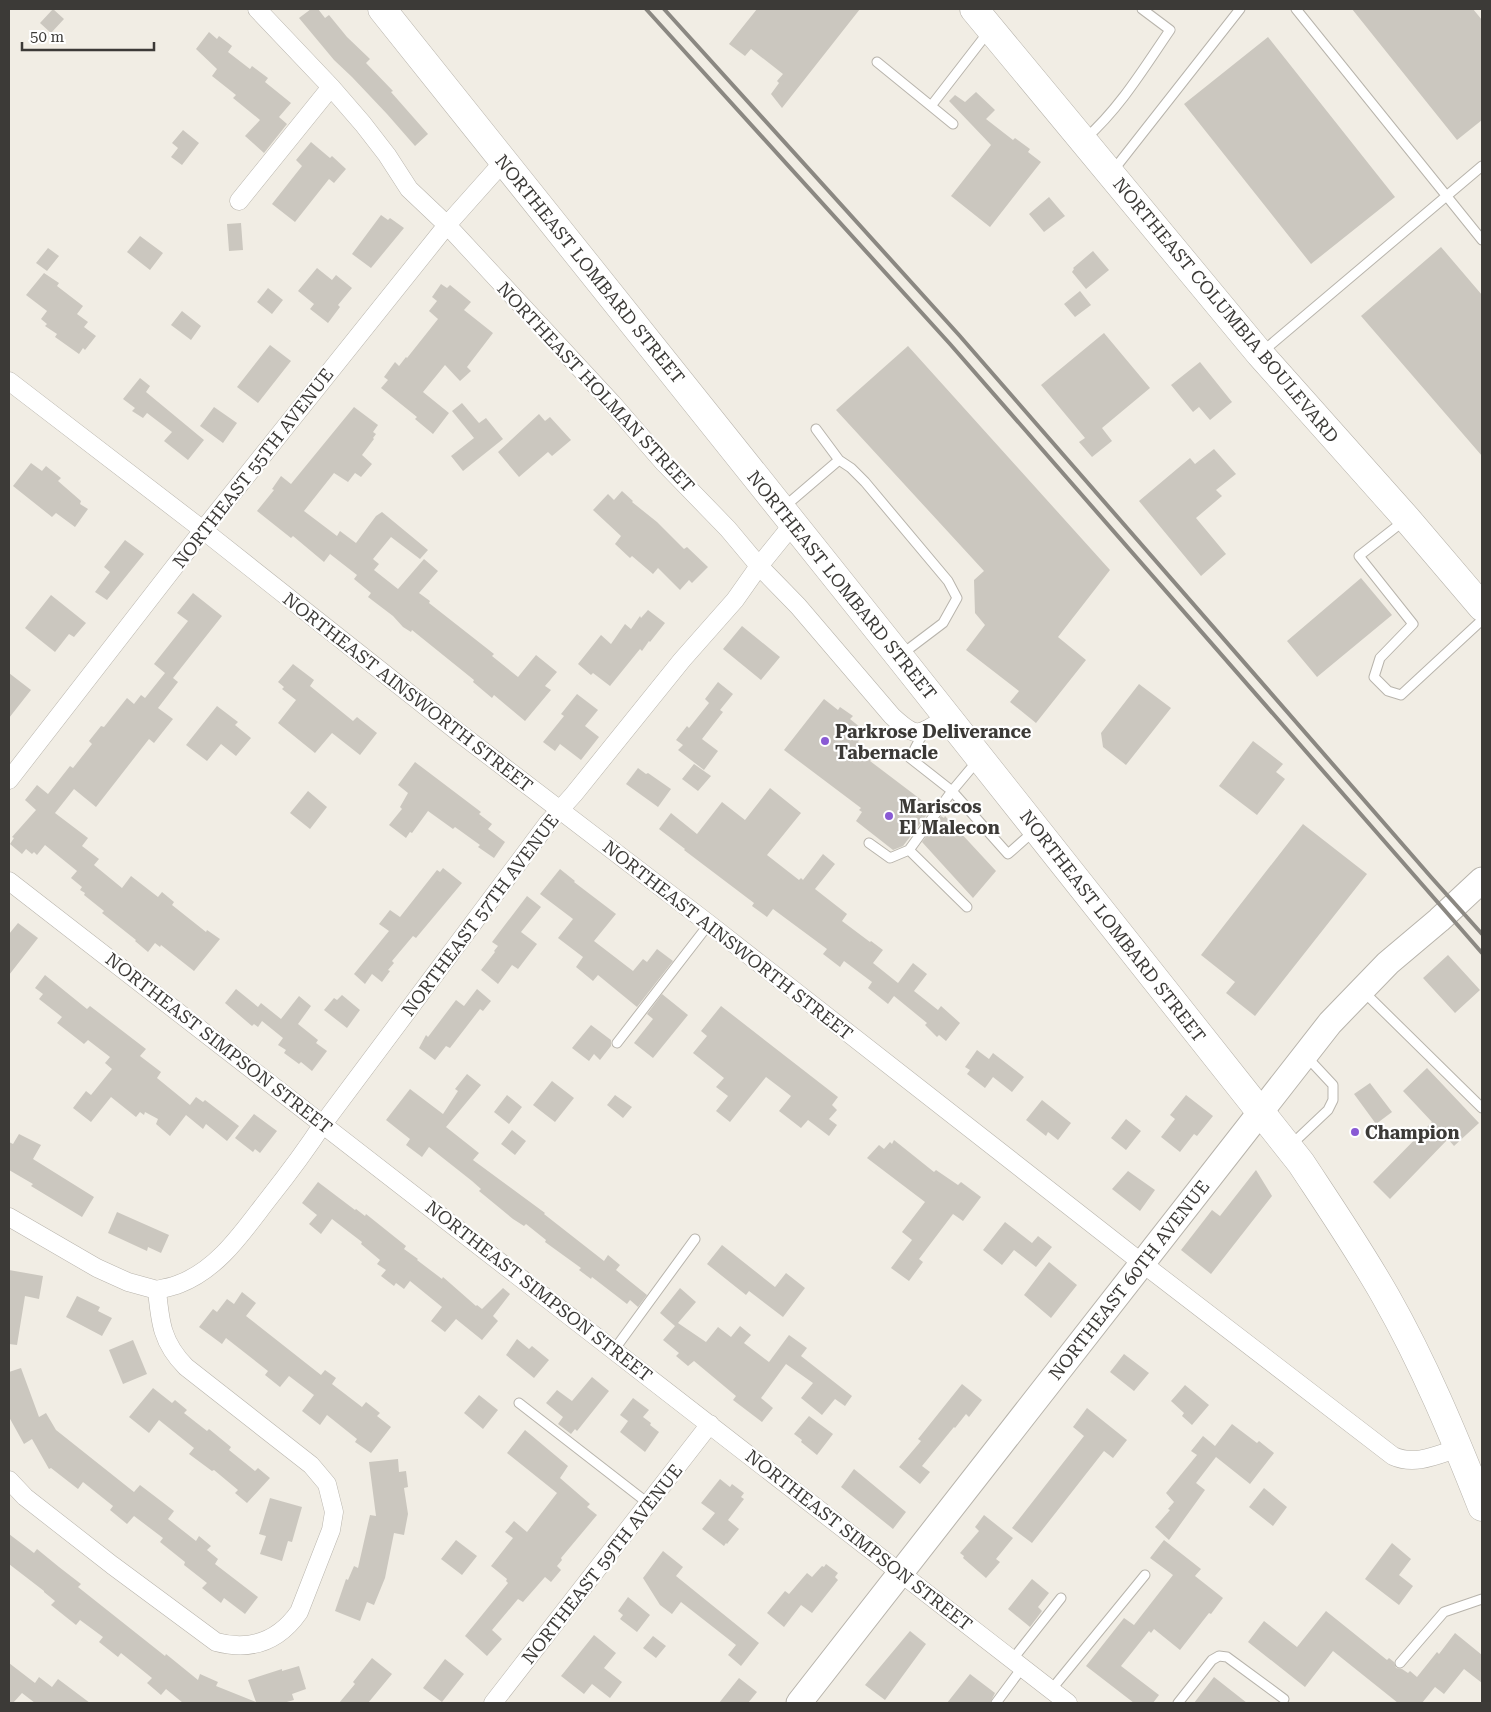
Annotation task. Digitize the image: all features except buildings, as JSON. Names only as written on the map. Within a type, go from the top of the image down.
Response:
[{"type":"main road","name":"NORTHEAST LOMBARD STREET","points":[[382,9],[1289,1147],[1354,1244],[1387,1298],[1431,1386],[1459,1448],[1482,1507]]},
{"type":"main road","name":"NORTHEAST COLUMBIA BOULEVARD","points":[[983,19],[1260,354],[1407,519],[1482,607]]},
{"type":"street","name":"NORTHEAST HOLMAN STREET","points":[[257,9],[331,87],[387,155],[409,189],[447,225],[612,403],[664,463],[712,512],[759,566],[798,606],[892,716],[903,726],[914,732],[923,733]]},
{"type":"street","points":[[239,201],[331,87]]},
{"type":"street","name":"NORTHEAST 55TH AVENUE","points":[[9,780],[203,530],[447,225],[504,161]]},
{"type":"street","name":"NORTHEAST AINSWORTH STREET","points":[[9,381],[203,530],[559,810],[709,924],[1142,1263],[1393,1456],[1403,1460],[1414,1461],[1459,1448]]},
{"type":"street","name":"NORTHEAST 57TH AVENUE","points":[[157,1290],[179,1284],[198,1274],[215,1262],[231,1246],[308,1147],[323,1124],[515,866],[682,660],[734,600],[759,566],[787,516]]},
{"type":"street","points":[[923,733],[947,717]]},
{"type":"street","name":"NORTHEAST 60TH AVENUE","points":[[799,1703],[1330,1023],[1388,963],[1440,920],[1482,880]]},
{"type":"street","name":"NORTHEAST SIMPSON STREET","points":[[9,881],[1068,1703]]},
{"type":"street","points":[[9,1217],[97,1268],[128,1282],[157,1290],[159,1317],[164,1335],[174,1354],[186,1367],[311,1465],[327,1484],[334,1512],[331,1530],[299,1612],[291,1623],[268,1640],[247,1646],[230,1646],[216,1642],[112,1565],[25,1497],[9,1480]]},
{"type":"street","name":"NORTHEAST 59TH AVENUE","points":[[493,1703],[710,1424]]},
{"type":"lane","points":[[1083,141],[1103,123],[1120,103],[1170,30],[1142,9]]},
{"type":"lane","points":[[1110,174],[1240,9]]},
{"type":"lane","points":[[1296,9],[1482,240]]},
{"type":"lane","points":[[930,106],[983,19]]},
{"type":"lane","points":[[877,62],[954,124]]},
{"type":"lane","points":[[1260,354],[1482,166]]},
{"type":"lane","points":[[816,429],[839,460],[851,468],[948,580],[957,598],[944,623],[899,656]]},
{"type":"lane","points":[[787,516],[839,460]]},
{"type":"lane","points":[[1407,519],[1358,556],[1413,624],[1380,658],[1374,677],[1388,691],[1401,695],[1482,620]]},
{"type":"lane","points":[[923,733],[910,758],[952,791],[1008,854],[1036,829]]},
{"type":"lane","points":[[869,843],[890,858],[909,850],[952,791],[980,758]]},
{"type":"lane","points":[[909,850],[967,907]]},
{"type":"lane","points":[[617,1043],[709,924]]},
{"type":"lane","points":[[1361,989],[1482,1108]]},
{"type":"lane","points":[[1289,1147],[1328,1110],[1333,1100],[1333,1085],[1305,1055]]},
{"type":"lane","points":[[614,1350],[695,1240]]},
{"type":"lane","points":[[519,1403],[649,1504]]},
{"type":"lane","points":[[1051,1690],[1146,1575]]},
{"type":"lane","points":[[996,1703],[1017,1664],[1061,1598]]},
{"type":"lane","points":[[1400,1663],[1444,1612],[1482,1599]]},
{"type":"lane","points":[[1178,1703],[1212,1660],[1219,1656],[1227,1657],[1284,1699]]},
{"type":"railway","points":[[646,9],[950,344],[1482,953]]},
{"type":"railway","points":[[664,9],[959,335],[1482,934]]},
{"type":"place","name":"Parkrose Deliverance Tabernacle","points":[[825,741]]},
{"type":"place","name":"Mariscos El Malecon","points":[[889,816]]},
{"type":"place","name":"Champion","points":[[1355,1132]]}]
